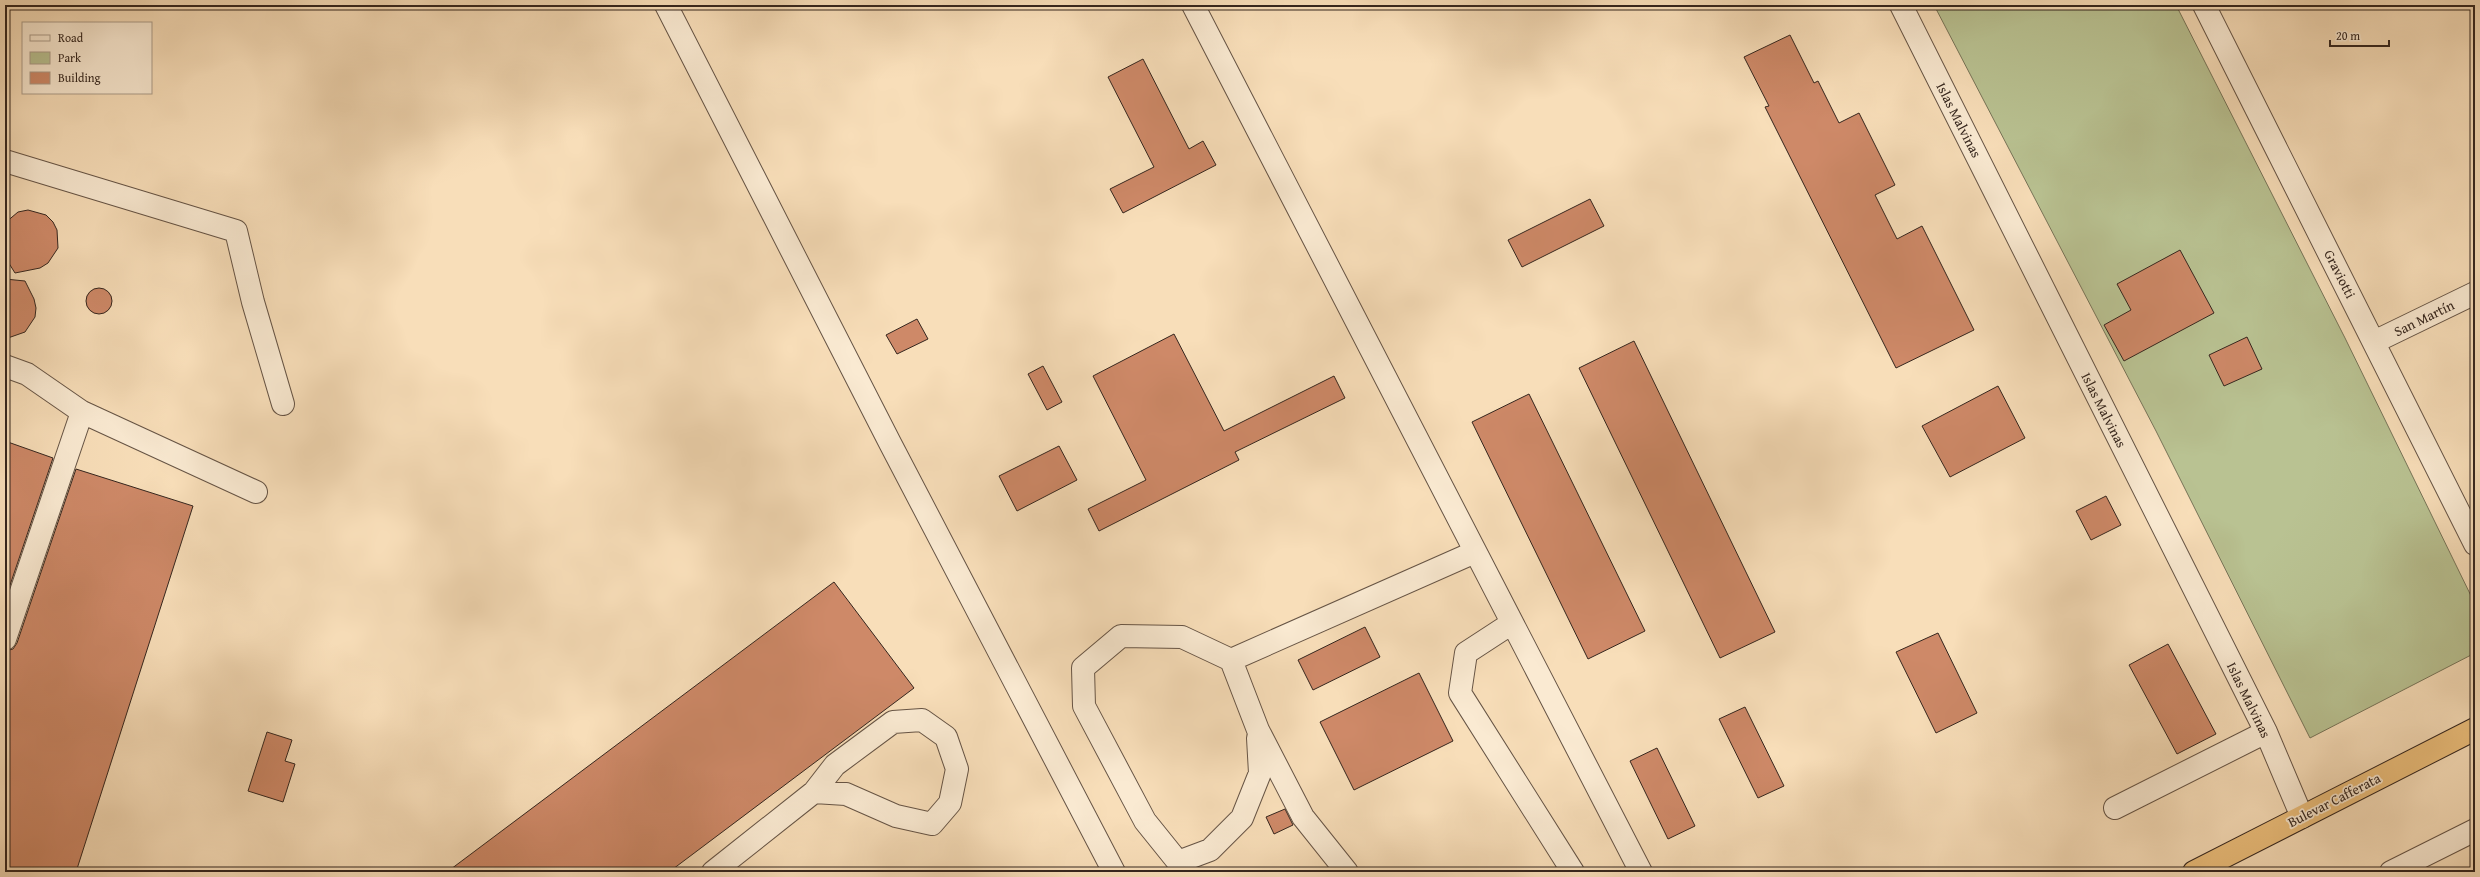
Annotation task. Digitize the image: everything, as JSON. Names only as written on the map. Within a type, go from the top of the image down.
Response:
[{"type":"highway","name":"Bulevar Cafferata","points":[[2194,872],[2475,729]]},
{"type":"street","points":[[666,5],[886,436],[1114,872]]},
{"type":"street","points":[[1193,5],[1641,872]]},
{"type":"street","name":"Islas Malvinas","points":[[1901,5],[2266,732],[2302,817]]},
{"type":"street","name":"Graviotti","points":[[2204,5],[2475,544]]},
{"type":"street","points":[[5,161],[236,231],[253,302],[283,404]]},
{"type":"street","name":"San Martín","points":[[2374,342],[2475,293]]},
{"type":"street","points":[[5,366],[27,374],[82,412],[256,492]]},
{"type":"street","points":[[5,639],[82,412]]},
{"type":"street","points":[[1231,660],[1475,552]]},
{"type":"street","points":[[1512,623],[1466,653],[1460,693],[1574,872]]},
{"type":"street","points":[[1258,730],[1260,773],[1242,818],[1210,850],[1181,867],[1145,822],[1084,706],[1083,668],[1121,636],[1182,637],[1231,660],[1258,730],[1303,817],[1347,872]]},
{"type":"street","points":[[713,872],[814,792],[835,765],[892,722],[922,720],[946,737],[957,769],[950,803],[932,824],[896,816],[846,794],[814,792]]},
{"type":"street","points":[[2115,808],[2266,732]]},
{"type":"street","points":[[2392,872],[2475,830]]},
{"type":"green space","points":[[1934,5],[2176,5],[2345,338],[2475,604],[2475,653],[2310,738],[2156,431]]},
{"type":"building","points":[[1790,35],[1814,83],[1818,81],[1839,123],[1859,113],[1895,185],[1875,195],[1897,239],[1922,226],[1974,330],[1896,368],[1765,107],[1769,106],[1744,57]]},
{"type":"building","points":[[1143,59],[1189,149],[1203,141],[1216,165],[1123,213],[1110,189],[1154,167],[1108,77]]},
{"type":"building","points":[[1590,199],[1604,226],[1522,267],[1508,240]]},
{"type":"building","points":[[28,210],[46,215],[53,222],[57,230],[58,248],[48,263],[40,268],[15,273],[5,257],[5,223],[18,212]]},
{"type":"building","points":[[2180,250],[2214,313],[2124,361],[2104,325],[2131,310],[2117,284]]},
{"type":"building","points":[[5,279],[25,281],[34,299],[36,308],[35,317],[25,332],[5,339]]},
{"type":"building","points":[[99,288],[108,292],[112,301],[108,310],[99,314],[90,310],[86,301],[90,292]]},
{"type":"building","points":[[917,319],[928,339],[897,354],[886,335]]},
{"type":"building","points":[[1174,334],[1224,431],[1334,376],[1345,398],[1235,452],[1239,460],[1099,531],[1088,509],[1146,480],[1093,376]]},
{"type":"building","points":[[2247,337],[2262,369],[2224,386],[2209,355]]},
{"type":"building","points":[[1634,341],[1775,632],[1720,658],[1579,368]]},
{"type":"building","points":[[1043,366],[1062,402],[1047,410],[1028,374]]},
{"type":"building","points":[[1998,386],[2025,438],[1950,477],[1922,426]]},
{"type":"building","points":[[1529,394],[1645,631],[1588,659],[1472,422]]},
{"type":"building","points":[[5,441],[53,458],[5,600]]},
{"type":"building","points":[[1059,446],[1077,480],[1017,511],[999,476]]},
{"type":"building","points":[[76,469],[193,506],[76,872],[5,872],[5,651],[13,649],[17,643]]},
{"type":"building","points":[[2106,496],[2121,525],[2091,540],[2076,511]]},
{"type":"building","points":[[834,582],[914,688],[669,872],[447,872]]},
{"type":"building","points":[[1365,627],[1380,657],[1313,690],[1298,660]]},
{"type":"building","points":[[1938,633],[1977,713],[1936,733],[1896,652]]},
{"type":"building","points":[[2168,644],[2216,734],[2177,754],[2129,665]]},
{"type":"building","points":[[1419,673],[1453,741],[1354,790],[1320,722]]},
{"type":"building","points":[[1745,707],[1784,786],[1758,798],[1719,719]]},
{"type":"building","points":[[267,732],[292,740],[285,761],[295,764],[283,802],[248,791]]},
{"type":"building","points":[[1657,748],[1695,826],[1668,839],[1630,761]]},
{"type":"building","points":[[1285,809],[1293,825],[1274,834],[1266,817]]}]
